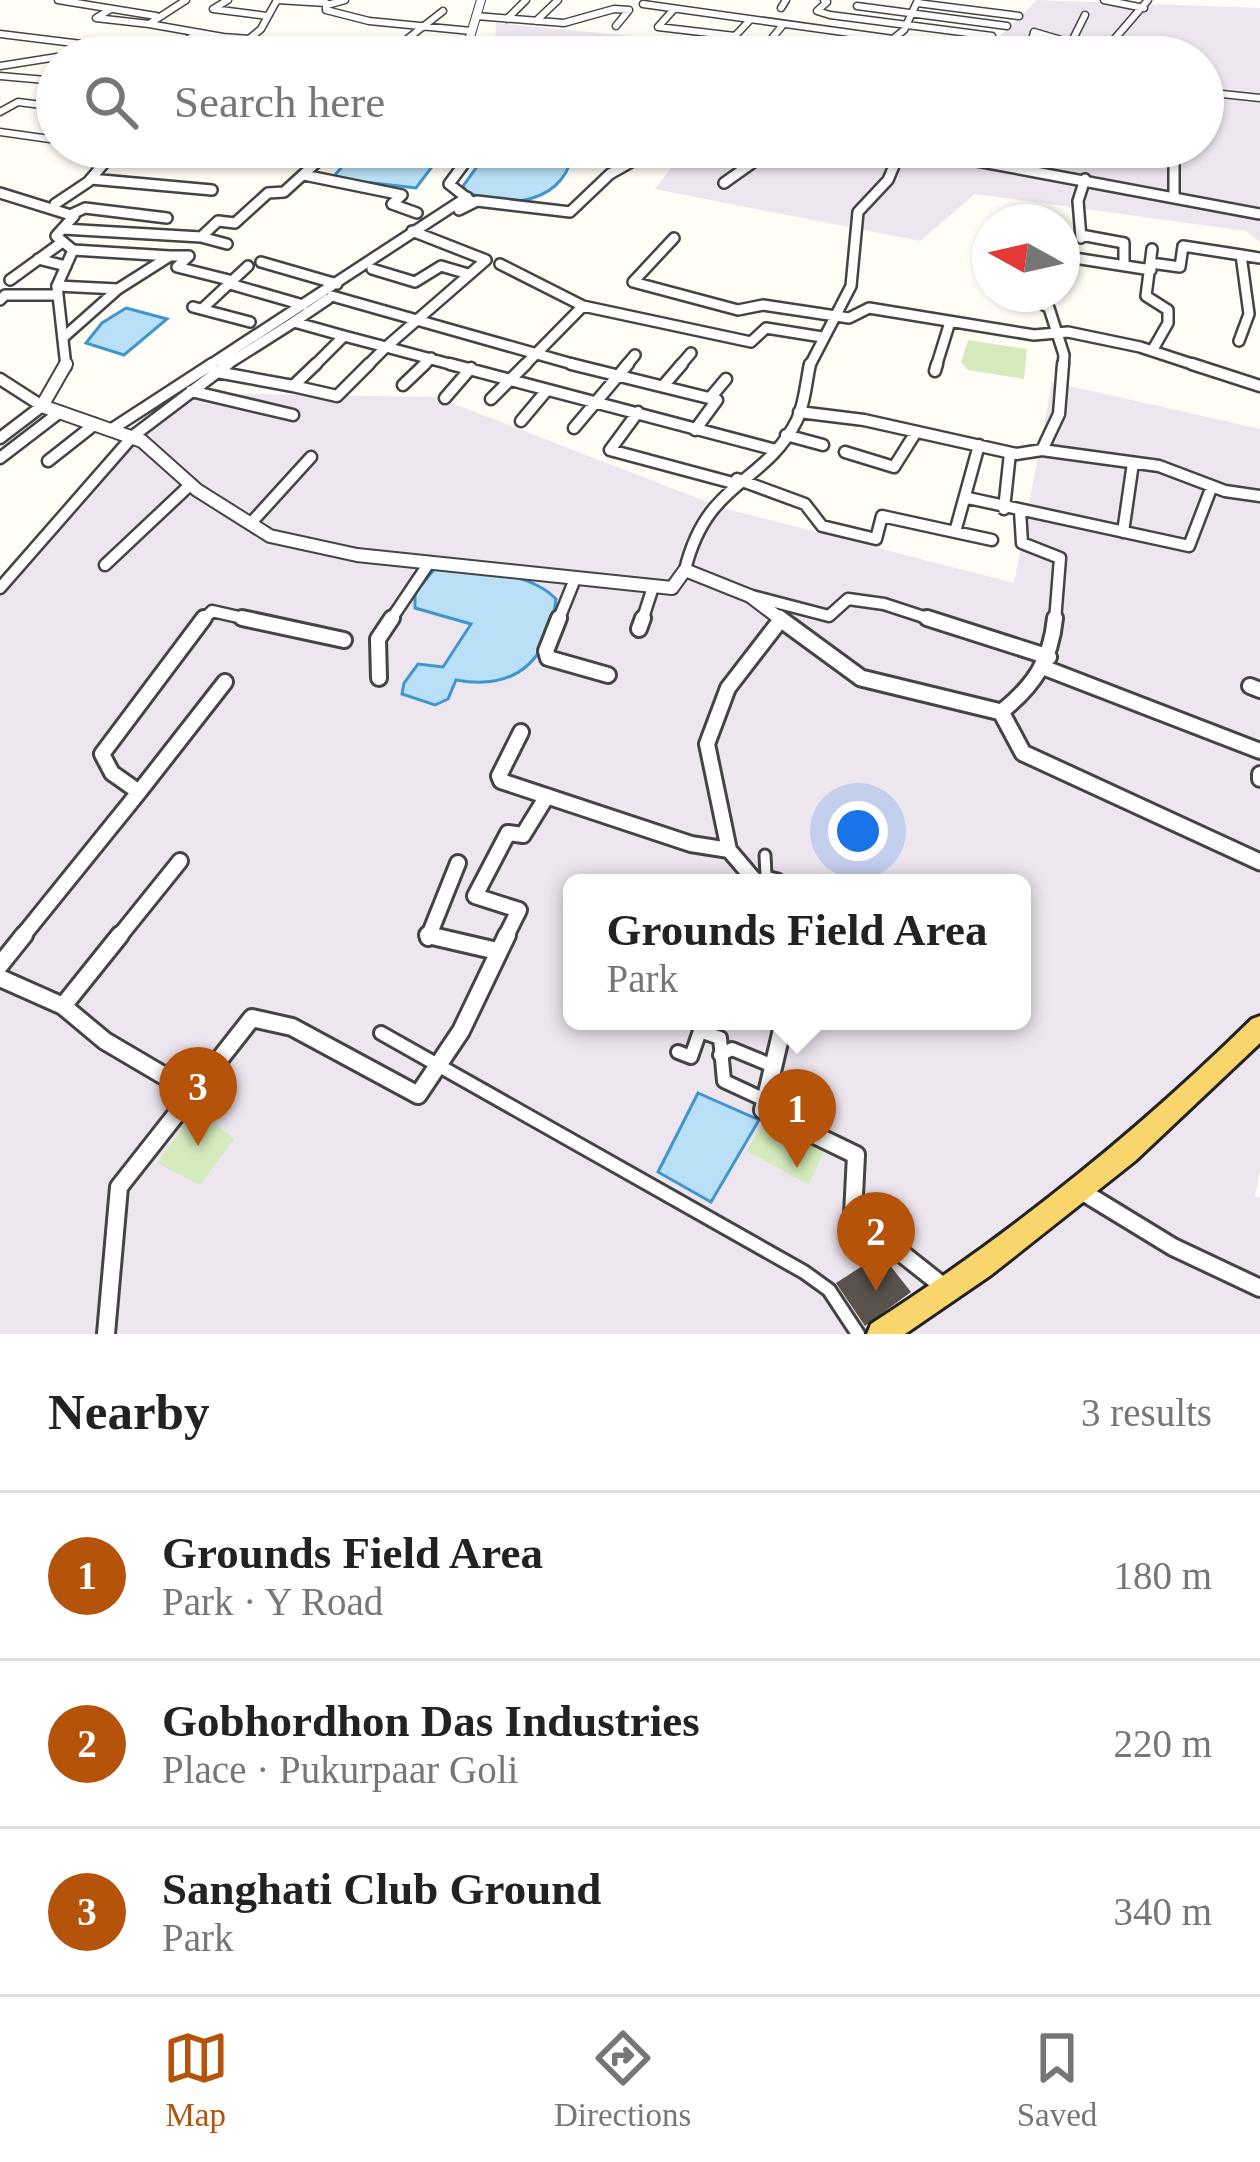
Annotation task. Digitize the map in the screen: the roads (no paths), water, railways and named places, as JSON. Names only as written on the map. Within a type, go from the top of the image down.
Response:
[{"type":"main road","points":[[881,1334],[949,1291],[1078,1189],[1202,1087],[1260,1027]]},
{"type":"street","points":[[58,0],[156,16]]},
{"type":"street","points":[[148,24],[184,1],[202,0]]},
{"type":"street","points":[[228,0],[213,10],[267,16]]},
{"type":"street","points":[[251,36],[261,29],[277,0],[327,5],[345,0]]},
{"type":"street","points":[[470,36],[481,0]]},
{"type":"street","points":[[507,19],[526,0]]},
{"type":"street","points":[[536,21],[558,0]]},
{"type":"street","points":[[707,14],[717,0]]},
{"type":"street","points":[[824,0],[827,2],[817,11],[972,36]]},
{"type":"street","points":[[1104,0],[1146,4]]},
{"type":"street","points":[[616,26],[629,10],[645,2],[824,31],[829,25],[899,32],[917,1],[1019,16]]},
{"type":"street","points":[[995,36],[1022,10],[1011,1]]},
{"type":"street","points":[[1118,36],[1146,4]]},
{"type":"street","points":[[327,5],[326,10],[369,21],[471,31]]},
{"type":"street","points":[[857,6],[1006,26]]},
{"type":"street","points":[[111,9],[96,18],[213,36]]},
{"type":"street","points":[[674,9],[658,27],[735,36],[750,20]]},
{"type":"street","points":[[412,36],[442,10]]},
{"type":"street","points":[[476,16],[569,23],[609,10],[629,10]]},
{"type":"street","points":[[1074,36],[1085,15]]},
{"type":"street","points":[[774,36],[782,26]]},
{"type":"street","points":[[193,36],[197,33]]},
{"type":"street","points":[[0,34],[36,39]]},
{"type":"street","points":[[0,44],[13,36]]},
{"type":"street","points":[[0,66],[36,47]]},
{"type":"street","points":[[10,62],[36,59]]},
{"type":"street","points":[[0,76],[36,79]]},
{"type":"street","points":[[1224,94],[1260,98]]},
{"type":"street","points":[[0,112],[18,102],[36,103]]},
{"type":"street","points":[[0,133],[36,137]]},
{"type":"street","points":[[55,204],[100,168]]},
{"type":"street","points":[[303,305],[176,267],[218,221],[236,223],[268,193],[284,192],[312,168]]},
{"type":"street","points":[[461,168],[449,184],[470,200],[570,212],[621,168]]},
{"type":"street","points":[[724,183],[745,168]]},
{"type":"street","points":[[0,379],[42,406],[133,436],[191,484],[270,536],[357,554],[672,588],[685,571],[690,536],[735,481],[776,450],[799,412],[803,380],[855,275],[858,212],[893,168]]},
{"type":"street","points":[[1025,168],[1260,214]]},
{"type":"street","points":[[1174,168],[1174,195]]},
{"type":"street","points":[[304,175],[402,194],[392,204],[417,213]]},
{"type":"street","points":[[91,178],[212,190]]},
{"type":"street","points":[[1085,179],[1078,201],[1081,237],[1124,243],[1124,264]]},
{"type":"street","points":[[2,197],[55,204],[73,214]]},
{"type":"street","points":[[112,429],[470,200]]},
{"type":"street","points":[[73,214],[86,208],[167,218]]},
{"type":"street","points":[[0,438],[42,406],[66,367],[57,291],[66,266],[73,214]]},
{"type":"street","points":[[0,588],[133,436],[417,232]]},
{"type":"street","points":[[217,372],[337,396],[486,260],[417,232]]},
{"type":"street","points":[[10,280],[66,240],[206,238],[226,244]]},
{"type":"street","points":[[674,238],[633,282],[738,310],[763,305],[854,317],[868,308],[1034,335],[1048,336],[1054,331]]},
{"type":"street","points":[[66,240],[188,256]]},
{"type":"street","points":[[1080,258],[1180,267],[1183,246],[1260,258]]},
{"type":"street","points":[[1152,249],[1146,296],[1168,310],[1168,322],[1152,351]]},
{"type":"street","points":[[1239,340],[1246,330],[1241,255]]},
{"type":"street","points":[[65,336],[118,290],[170,256]]},
{"type":"street","points":[[38,259],[66,266]]},
{"type":"street","points":[[261,262],[337,284]]},
{"type":"street","points":[[500,264],[525,274],[536,288],[583,307],[751,341],[766,328],[822,337]]},
{"type":"street","points":[[248,266],[198,308],[250,322]]},
{"type":"street","points":[[372,268],[416,282],[439,266],[468,274]]},
{"type":"street","points":[[0,300],[8,295],[118,290]]},
{"type":"street","points":[[332,296],[717,400],[695,430]]},
{"type":"street","points":[[491,399],[583,307]]},
{"type":"street","points":[[1042,450],[1061,402],[1064,355],[1050,312]]},
{"type":"street","points":[[294,322],[776,450]]},
{"type":"street","points":[[935,371],[950,322]]},
{"type":"street","points":[[1246,330],[1260,332]]},
{"type":"street","points":[[1054,331],[1152,351],[1260,386]]},
{"type":"street","points":[[293,386],[344,336]]},
{"type":"street","points":[[663,386],[691,353]]},
{"type":"street","points":[[574,428],[635,355]]},
{"type":"street","points":[[403,385],[431,358]]},
{"type":"street","points":[[445,398],[471,368]]},
{"type":"street","points":[[710,398],[726,379]]},
{"type":"street","points":[[521,421],[547,390]]},
{"type":"street","points":[[191,391],[293,415]]},
{"type":"street","points":[[0,458],[60,412]]},
{"type":"street","points":[[638,412],[610,450],[805,503],[822,526],[876,539],[882,516],[992,541]]},
{"type":"street","points":[[799,412],[1010,453],[1042,450],[1159,466],[1212,486],[1260,496]]},
{"type":"street","points":[[48,461],[94,424]]},
{"type":"street","points":[[845,452],[896,466],[916,432]]},
{"type":"street","points":[[786,435],[823,445]]},
{"type":"street","points":[[956,532],[979,445]]},
{"type":"street","points":[[1004,509],[1010,453]]},
{"type":"street","points":[[251,523],[311,457]]},
{"type":"street","points":[[1123,532],[1133,463]]},
{"type":"street","points":[[105,565],[154,513],[191,484]]},
{"type":"street","points":[[968,498],[1190,546],[1212,486]]},
{"type":"street","points":[[750,596],[779,622],[861,678],[1001,712],[1029,693],[1047,663],[1057,633],[1054,593],[1060,558],[1022,543],[1020,512]]},
{"type":"street","points":[[379,678],[378,639],[429,563]]},
{"type":"street","points":[[685,571],[750,596],[829,616],[848,599],[884,604],[1047,663],[1260,751]]},
{"type":"street","points":[[575,578],[546,651],[548,658],[608,675]]},
{"type":"street","points":[[639,629],[653,586]]},
{"type":"street","points":[[139,791],[112,773],[102,754],[205,616],[212,611],[344,640]]},
{"type":"street","points":[[749,874],[729,850],[707,744],[728,688],[779,622]]},
{"type":"street","points":[[0,965],[225,682]]},
{"type":"street","points":[[1001,712],[1023,753],[1186,832],[1260,862]]},
{"type":"street","points":[[521,732],[499,776],[501,781],[692,844],[729,850]]},
{"type":"street","points":[[106,1334],[119,1187],[252,1018],[295,1030],[394,1087],[418,1095],[461,1031],[519,910],[475,896],[508,832],[523,835],[547,796]]},
{"type":"street","points":[[765,855],[766,874]]},
{"type":"street","points":[[63,1006],[180,861]]},
{"type":"street","points":[[458,863],[427,938],[497,951]]},
{"type":"street","points":[[0,978],[63,1006],[105,1041],[195,1094]]},
{"type":"street","points":[[782,1030],[763,1110],[856,1155],[853,1215],[949,1291]]},
{"type":"street","points":[[678,1052],[692,1057],[700,1031],[720,1038],[724,1081],[766,1100]]},
{"type":"street","points":[[381,1033],[804,1272],[829,1290],[858,1334]]},
{"type":"street","points":[[720,1054],[732,1049],[772,1066]]},
{"type":"street","points":[[1078,1189],[1173,1247],[1260,1288]]},
{"type":"water","points":[[341,168],[431,168],[416,188],[335,175]]},
{"type":"water","points":[[476,168],[567,168],[549,190],[518,201],[483,198],[463,186]]},
{"type":"water","points":[[126,308],[167,319],[124,355],[86,343],[102,323]]},
{"type":"water","points":[[436,567],[516,577],[556,599],[546,639],[526,666],[496,681],[456,680],[448,699],[435,705],[402,694],[404,683],[418,664],[443,667],[471,624],[415,608],[415,593]]},
{"type":"water","points":[[698,1093],[759,1120],[711,1202],[658,1172]]},
{"type":"place","name":"Sanghati Club Ground","points":[[198,1146]]},
{"type":"place","name":"Grounds Field Area","points":[[797,1168]]},
{"type":"place","name":"Gobhordhon Das Industries","points":[[876,1291]]}]
